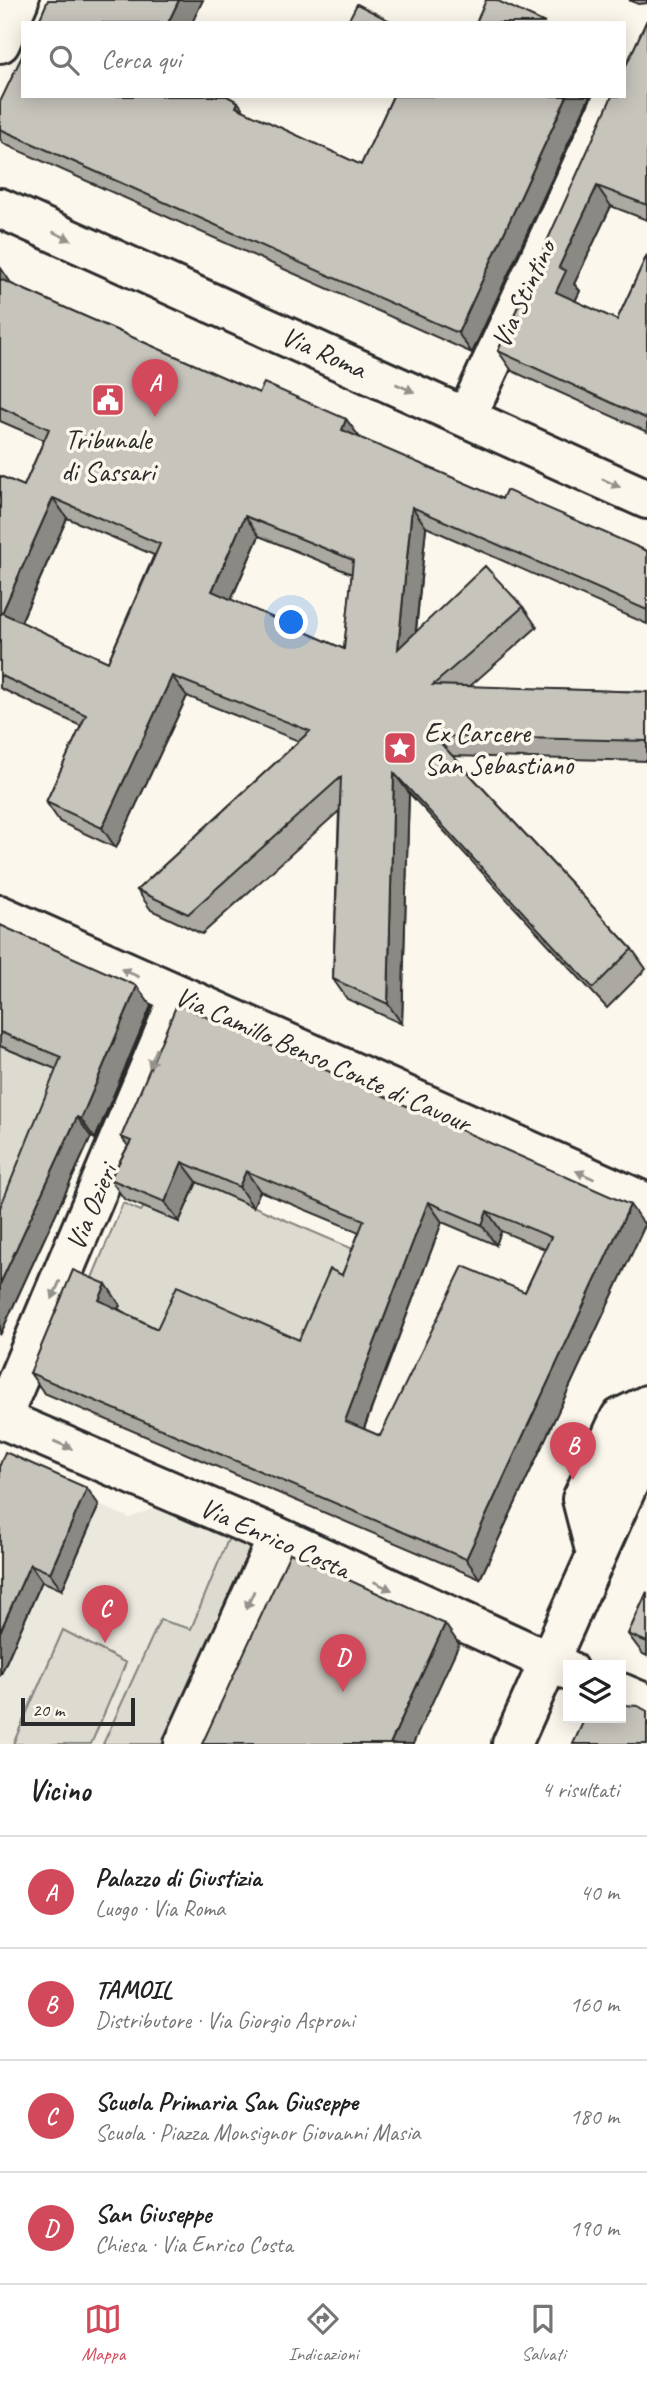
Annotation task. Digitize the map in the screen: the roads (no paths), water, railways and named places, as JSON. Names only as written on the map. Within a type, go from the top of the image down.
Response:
[{"type":"street","points":[[0,43],[19,0]]},
{"type":"street","name":"Via Stintino","points":[[467,416],[613,98]]},
{"type":"street","name":"Via Roma","points":[[0,208],[647,499]]},
{"type":"street","name":"Via Camillo Benso Conte di Cavour","points":[[0,915],[647,1203]]},
{"type":"street","name":"Via Ozieri","points":[[1,1418],[180,995]]},
{"type":"street","points":[[596,1555],[582,1499],[620,1418],[647,1405]]},
{"type":"street","name":"Via Enrico Costa","points":[[1,1418],[278,1538],[558,1666]]},
{"type":"street","points":[[512,1744],[558,1666],[596,1555],[647,1442]]},
{"type":"street","points":[[184,1744],[278,1538]]},
{"type":"street","points":[[626,1695],[647,1704]]},
{"type":"place","name":"Tribunale di Sassari","points":[[108,400]]},
{"type":"place","name":"Palazzo di Giustizia","points":[[155,417]]},
{"type":"place","name":"Ex Carcere San Sebastiano","points":[[400,748]]},
{"type":"place","name":"TAMOIL","points":[[573,1480]]},
{"type":"place","name":"Scuola Primaria San Giuseppe","points":[[105,1643]]},
{"type":"place","name":"San Giuseppe","points":[[343,1692]]}]
